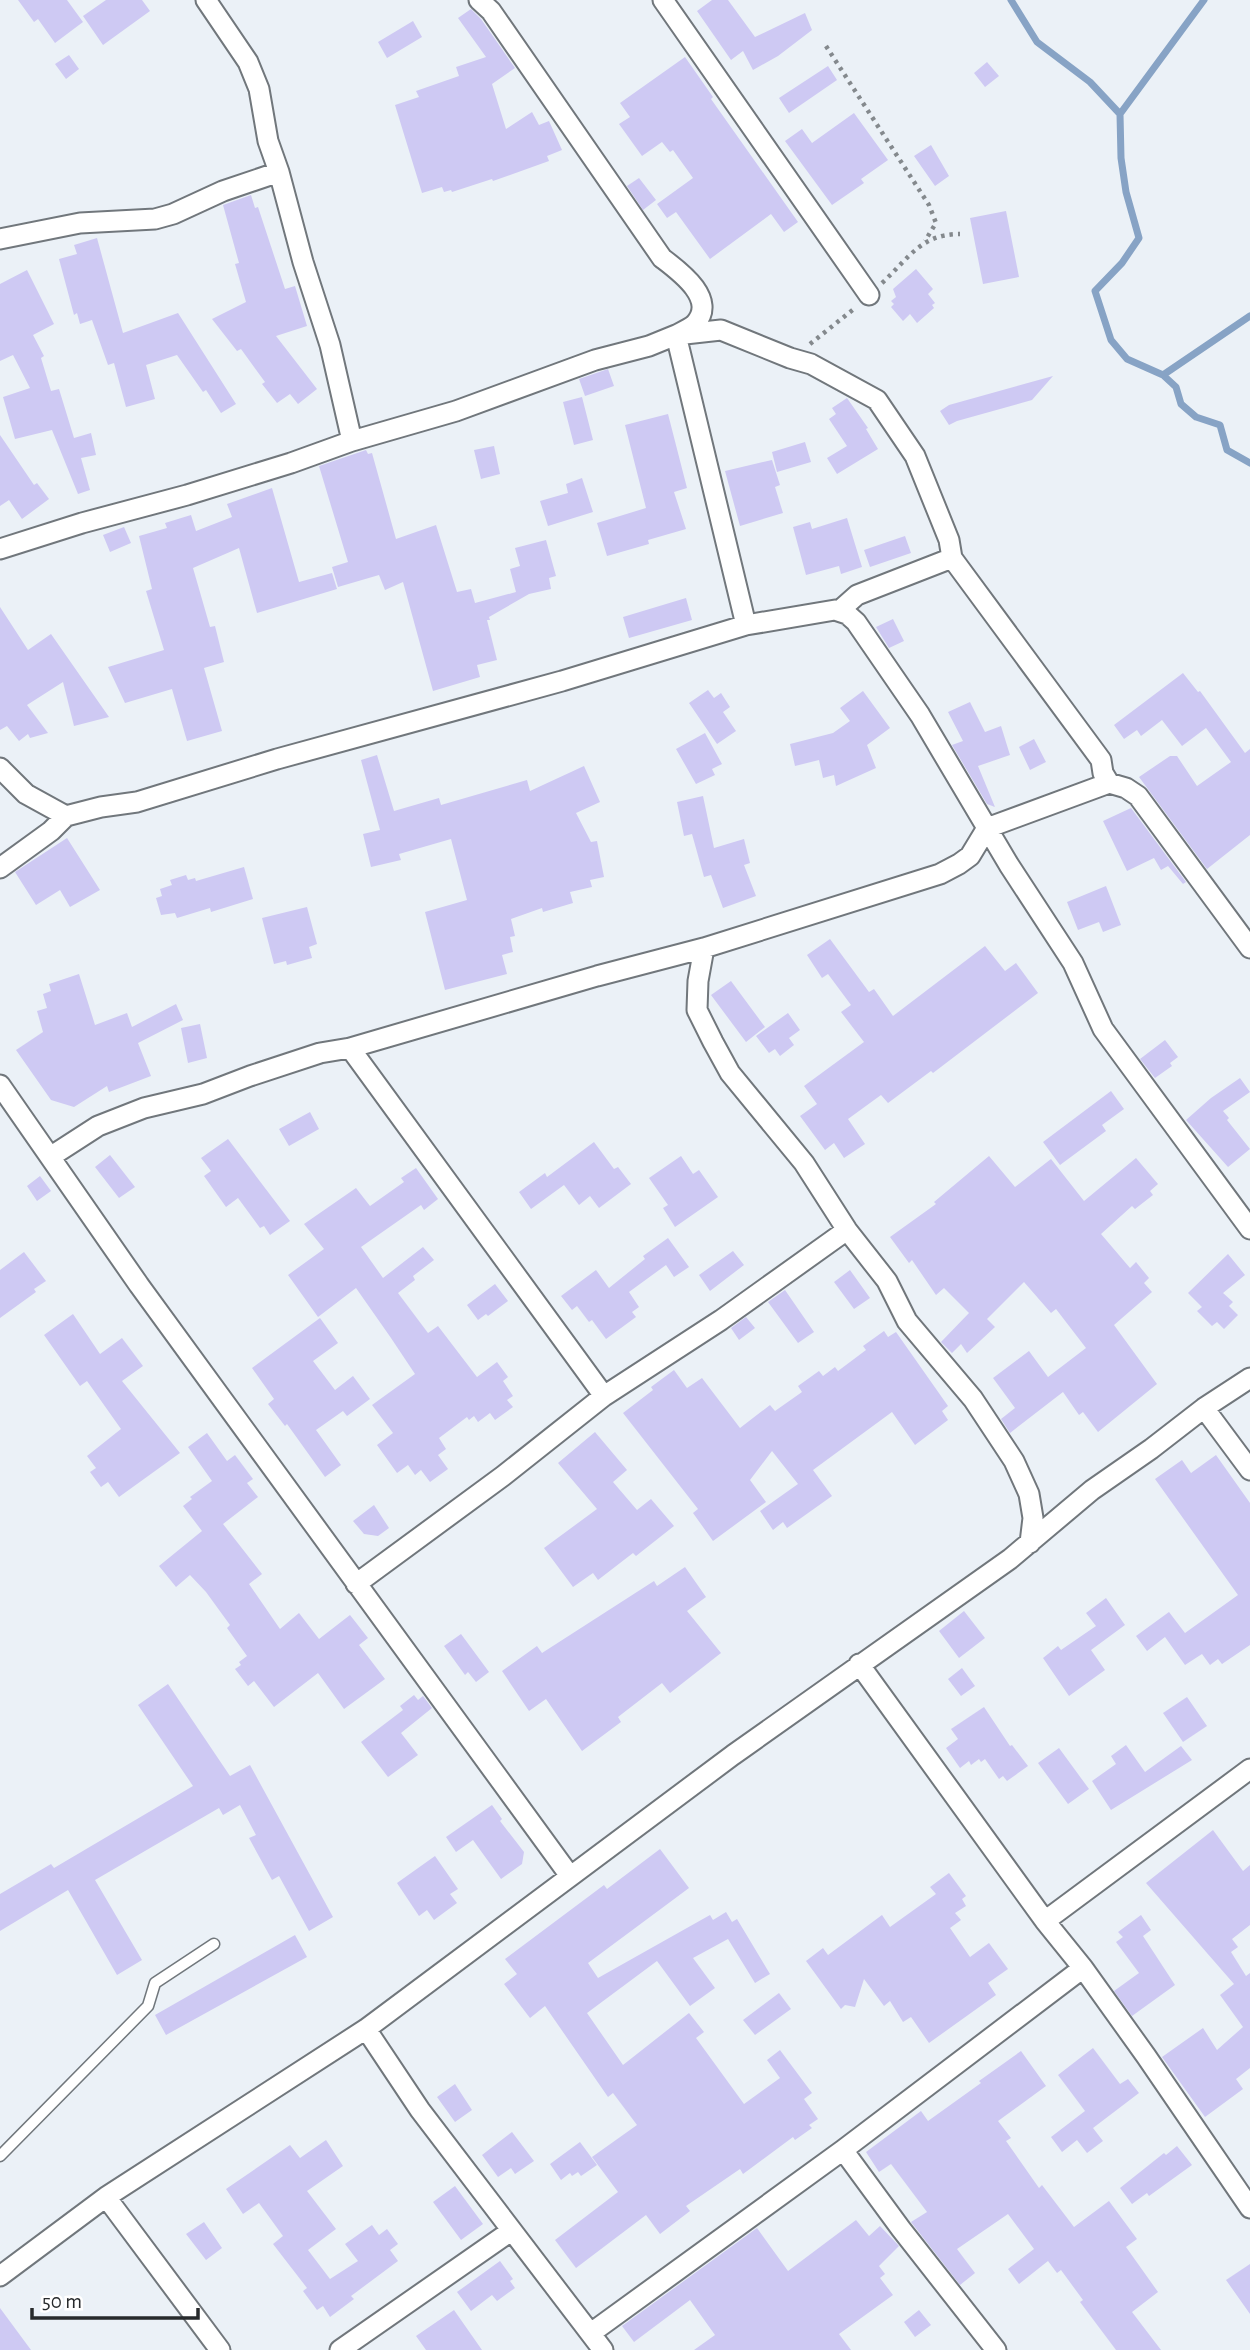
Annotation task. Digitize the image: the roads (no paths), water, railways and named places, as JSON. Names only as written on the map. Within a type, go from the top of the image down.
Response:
[{"type":"street","points":[[206,0],[248,62],[260,89],[268,141],[330,345],[352,441]]},
{"type":"street","points":[[0,549],[82,523],[187,495],[352,441],[456,411],[595,360],[649,346],[695,324],[700,315],[700,297],[687,277],[662,258],[491,11],[480,0]]},
{"type":"street","points":[[663,0],[869,296]]},
{"type":"street","points":[[0,239],[80,223],[155,219],[279,172]]},
{"type":"street","points":[[676,335],[721,330],[811,364],[877,400],[915,456],[949,540],[952,558],[1101,760],[1109,783]]},
{"type":"street","points":[[676,335],[746,625]]},
{"type":"street","points":[[839,611],[857,595],[952,558]]},
{"type":"street","points":[[0,868],[51,831],[66,816],[137,802],[277,759],[562,681],[746,625],[822,610],[839,611],[856,622],[940,746],[1009,865],[1073,963],[1103,1029],[1250,1229]]},
{"type":"street","points":[[0,768],[26,793],[66,816]]},
{"type":"street","points":[[50,1157],[98,1126],[144,1108],[203,1094],[320,1053],[351,1048],[597,976],[704,948],[940,874],[970,856],[987,828],[1109,783],[1126,788],[1138,796],[1250,948]]},
{"type":"street","points":[[704,948],[698,981],[697,1010],[713,1042],[730,1073],[804,1163],[847,1230],[887,1281],[906,1321],[973,1399],[1014,1461],[1029,1494],[1033,1518],[1030,1543]]},
{"type":"street","points":[[351,1048],[604,1395]]},
{"type":"street","points":[[0,1085],[147,1296],[570,1876]]},
{"type":"street","points":[[356,1584],[503,1476],[604,1395],[732,1312],[847,1230]]},
{"type":"street","points":[[0,2276],[106,2197],[366,2029],[859,1664],[1030,1543],[1093,1490],[1204,1408],[1250,1378]]},
{"type":"street","points":[[1204,1408],[1250,1470]]},
{"type":"street","points":[[859,1664],[1045,1922],[1083,1968],[1250,2208]]},
{"type":"street","points":[[1045,1922],[1250,1769]]},
{"type":"street","points":[[591,2333],[843,2150],[1083,1968]]},
{"type":"street","points":[[366,2029],[420,2110],[603,2350]]},
{"type":"street","points":[[843,2150],[996,2350]]},
{"type":"street","points":[[106,2197],[220,2350]]},
{"type":"street","points":[[340,2350],[511,2231]]},
{"type":"lane","points":[[0,2156],[148,2006],[155,1983],[214,1944]]},
{"type":"waterway","points":[[1011,0],[1037,42],[1090,82],[1120,114]]},
{"type":"waterway","points":[[1204,0],[1120,114],[1121,158],[1126,192],[1139,238],[1122,263],[1095,291],[1111,340],[1127,359],[1163,375],[1176,387],[1181,404],[1196,417],[1220,425],[1227,450],[1250,463]]},
{"type":"waterway","points":[[1163,375],[1250,316]]}]
